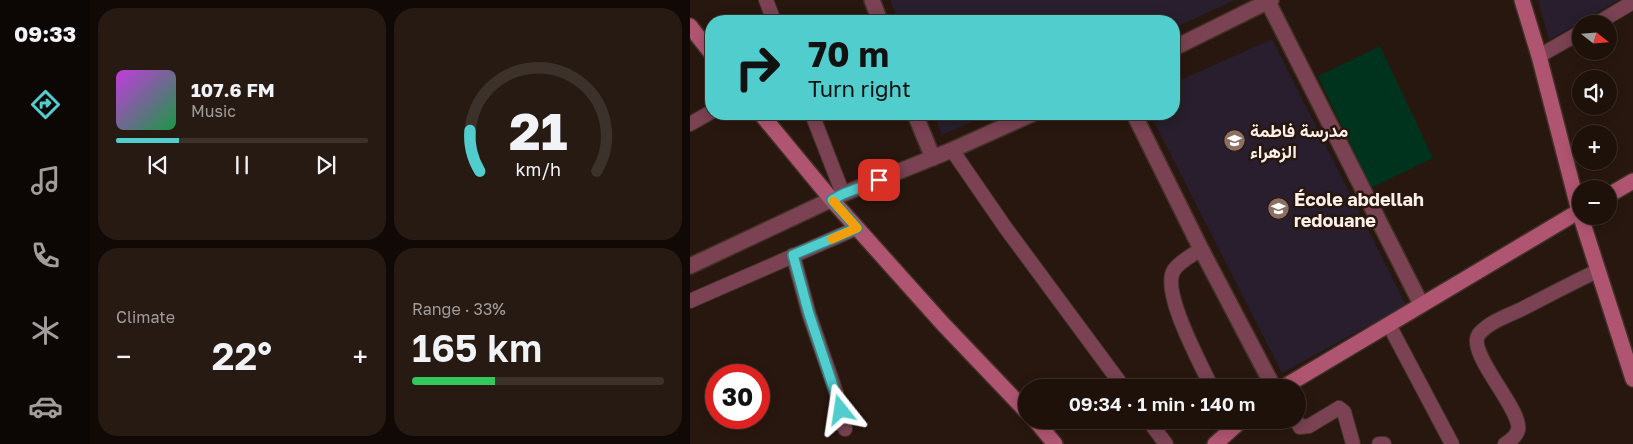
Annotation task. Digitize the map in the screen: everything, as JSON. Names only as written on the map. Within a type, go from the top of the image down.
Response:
[{"type":"main road","points":[[1522,0],[1572,180]]},
{"type":"main road","points":[[691,30],[705,46]]},
{"type":"main road","points":[[767,120],[838,197],[857,228],[943,324],[1018,403]]},
{"type":"main road","points":[[1617,190],[1633,181]]},
{"type":"main road","points":[[1297,379],[1572,215]]},
{"type":"main road","points":[[1584,225],[1598,271],[1628,341],[1633,379]]},
{"type":"main road","points":[[1042,429],[1055,444]]},
{"type":"main road","points":[[1215,444],[1229,429]]},
{"type":"street","points":[[766,0],[772,15]]},
{"type":"street","points":[[872,0],[878,15]]},
{"type":"street","points":[[1180,45],[1270,1],[1421,304]]},
{"type":"street","points":[[1611,15],[1633,2]]},
{"type":"street","points":[[1539,56],[1572,37]]},
{"type":"street","points":[[690,124],[705,115]]},
{"type":"street","points":[[814,120],[838,197]]},
{"type":"street","points":[[917,120],[933,158]]},
{"type":"street","points":[[690,266],[838,197],[1019,120]]},
{"type":"street","points":[[1137,120],[1269,379]]},
{"type":"street","points":[[952,150],[1005,227],[1117,379]]},
{"type":"street","points":[[690,301],[857,228]]},
{"type":"street","points":[[1201,248],[1174,270],[1171,278],[1178,316],[1208,379]]},
{"type":"street","points":[[793,255],[809,314],[836,392],[845,429]]},
{"type":"street","points":[[1505,444],[1513,439],[1518,430],[1517,417],[1478,350],[1476,342],[1478,337],[1499,320],[1598,271]]},
{"type":"street","points":[[1389,325],[1452,444]]},
{"type":"street","points":[[1306,427],[1341,409],[1344,412],[1353,444]]},
{"type":"street","points":[[1155,429],[1166,444]]},
{"type":"street","points":[[1379,444],[1384,444]]},
{"type":"shaded area","points":[[890,0],[1235,0],[1180,25],[1180,15],[896,15]]},
{"type":"shaded area","points":[[1538,0],[1619,0],[1593,15],[1572,15],[1572,27],[1549,40]]},
{"type":"shaded area","name":"École abdellah redouane","points":[[1272,39],[1406,305],[1282,373],[1153,120],[1180,120],[1180,80]]},
{"type":"shaded area","points":[[936,120],[976,120],[942,135]]},
{"type":"green space","points":[[1380,46],[1433,158],[1371,188],[1318,76]]},
{"type":"slow traffic","points":[[832,239],[857,228],[833,201]]},
{"type":"place","name":"مدرسة فاطمة الزهراء","points":[[1234,140]]},
{"type":"place","name":"École abdellah redouane","points":[[1278,209]]},
{"type":"route","points":[[841,410],[809,314],[793,255],[857,228],[832,200],[879,180]]}]
